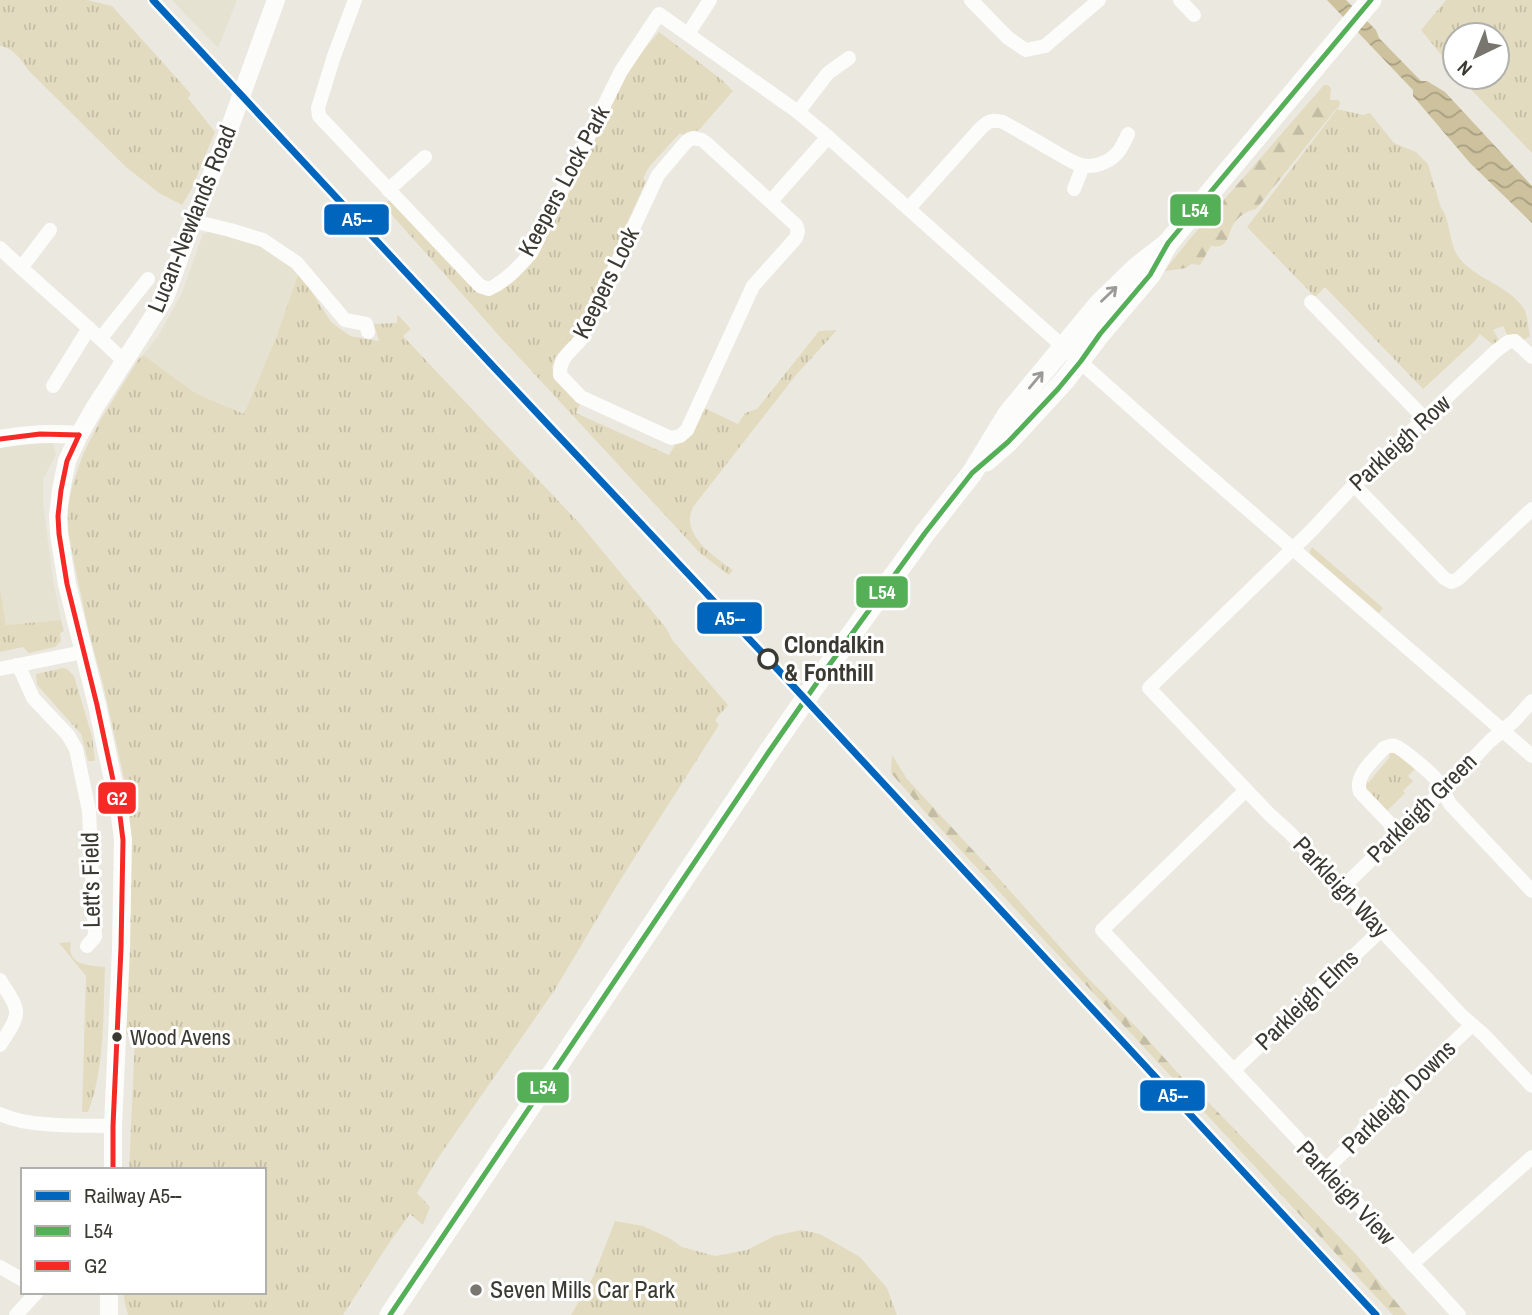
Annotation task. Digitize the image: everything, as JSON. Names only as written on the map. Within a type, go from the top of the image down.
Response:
[{"type":"main road","points":[[971,473],[1008,442],[1058,389],[1150,275],[1168,243],[1371,0]]},
{"type":"main road","points":[[390,1315],[768,753],[971,473],[1008,414],[1099,304],[1136,268],[1168,243]]},
{"type":"street","name":"Lucan-Newlands Road","points":[[113,1168],[123,840],[119,807],[97,705],[67,584],[59,534],[61,490],[67,461],[94,407],[165,298],[276,0]]},
{"type":"street","name":"Keepers Lock Park","points":[[355,0],[330,69],[318,108],[319,116],[480,286],[489,289],[513,273],[531,253],[621,71],[659,15],[688,34]]},
{"type":"street","points":[[710,0],[688,34],[798,112],[828,137],[1292,548],[1532,756]]},
{"type":"street","points":[[971,0],[1008,38],[1026,50],[1045,46],[1099,0]]},
{"type":"street","points":[[1180,0],[1194,15]]},
{"type":"street","points":[[798,112],[828,73],[849,58]]},
{"type":"street","points":[[909,208],[988,122],[1003,122],[1083,166],[1096,166],[1116,156],[1128,134]]},
{"type":"street","points":[[771,201],[828,137]]},
{"type":"street","name":"Keepers Lock","points":[[693,138],[702,140],[771,201],[796,225],[796,238],[753,286],[687,430],[680,436],[671,438],[581,397],[570,387],[560,375],[559,365],[582,338],[657,175],[687,141],[693,138]]},
{"type":"street","points":[[388,190],[425,157]]},
{"type":"street","points":[[1074,189],[1083,166]]},
{"type":"street","points":[[193,221],[263,240],[297,263],[345,320],[366,324],[368,332]]},
{"type":"street","points":[[21,268],[50,230]]},
{"type":"street","points":[[0,248],[125,362]]},
{"type":"street","points":[[101,338],[148,279]]},
{"type":"street","points":[[1311,302],[1425,419]]},
{"type":"street","points":[[53,386],[89,328]]},
{"type":"street","name":"Parkleigh Row","points":[[1149,688],[1354,485],[1496,351],[1511,341],[1518,343],[1532,357]]},
{"type":"street","points":[[0,439],[53,433],[79,435]]},
{"type":"street","points":[[1354,485],[1444,578],[1451,582],[1458,579],[1532,509]]},
{"type":"street","points":[[0,669],[83,652]]},
{"type":"street","name":"Lett's Field","points":[[17,666],[22,671],[33,698],[68,735],[76,749],[87,793],[91,833],[94,937],[87,946]]},
{"type":"street","name":"Parkleigh Way","points":[[1149,688],[1532,1086]]},
{"type":"street","name":"Parkleigh Green","points":[[1342,888],[1532,701]]},
{"type":"street","points":[[1398,832],[1360,792],[1358,785],[1359,778],[1384,748],[1394,746],[1402,749],[1437,780],[1451,805],[1532,891]]},
{"type":"street","name":"Parkleigh View","points":[[1246,790],[1102,930],[1459,1315]]},
{"type":"street","name":"Parkleigh Elms","points":[[1234,1070],[1381,930]]},
{"type":"street","points":[[0,981],[17,1009],[15,1021],[0,1045]]},
{"type":"street","name":"Parkleigh Downs","points":[[1326,1169],[1351,1146],[1368,1123],[1472,1025]]},
{"type":"street","points":[[0,1114],[12,1120],[113,1126]]},
{"type":"street","points":[[1412,1264],[1532,1157]]},
{"type":"street","points":[[0,1268],[21,1279]]},
{"type":"street","points":[[16,1315],[35,1294]]},
{"type":"street","points":[[109,1294],[109,1315]]},
{"type":"shaded area","points":[[172,0],[237,0],[218,48]]},
{"type":"shaded area","points":[[211,231],[269,249],[299,272],[277,335],[244,414],[197,394],[143,355],[158,336],[181,295],[203,234]]},
{"type":"shaded area","points":[[53,442],[56,455],[43,479],[43,503],[61,620],[6,625],[0,588],[0,448],[17,443]]},
{"type":"green space","points":[[0,0],[87,0],[112,6],[191,94],[188,98],[215,132],[182,205],[159,193],[126,167],[29,71],[17,55],[0,46]]},
{"type":"green space","points":[[1446,0],[1532,0],[1532,153],[1472,91],[1511,91],[1511,21],[1441,21],[1441,55],[1421,30]]},
{"type":"green space","points":[[659,32],[733,91],[699,130],[683,135],[680,133],[649,167],[643,178],[646,181],[576,336],[555,357],[552,368],[558,381],[580,404],[576,413],[669,455],[675,445],[685,441],[704,408],[738,424],[745,413],[757,409],[819,331],[837,330],[796,375],[693,507],[690,518],[694,534],[705,548],[733,570],[729,575],[700,553],[501,338],[384,206],[389,200],[476,290],[512,279],[538,255],[629,67]]},
{"type":"green space","points":[[1324,85],[1331,88],[1330,100],[1338,100],[1339,107],[1256,209],[1237,219],[1224,244],[1211,246],[1200,265],[1191,264],[1186,268],[1165,271],[1188,241]]},
{"type":"green space","points":[[1337,109],[1363,115],[1370,113],[1394,143],[1416,152],[1428,164],[1456,253],[1467,266],[1518,301],[1524,309],[1530,336],[1524,340],[1514,335],[1508,336],[1503,326],[1493,330],[1499,340],[1493,345],[1480,334],[1423,389],[1325,287],[1315,297],[1247,227]]},
{"type":"green space","points":[[299,272],[331,322],[350,336],[379,341],[374,324],[397,323],[397,314],[411,329],[403,336],[581,525],[666,628],[673,641],[728,705],[715,720],[719,725],[619,882],[554,991],[438,1158],[417,1193],[430,1207],[423,1225],[410,1214],[343,1315],[128,1315],[124,1294],[266,1294],[266,1168],[129,1168],[135,1037],[125,1034],[129,929],[129,801],[74,562],[68,529],[68,506],[84,452],[101,419],[143,355],[197,394],[244,414],[277,335]]},
{"type":"green space","points":[[1312,547],[1383,608],[1379,613],[1311,555]]},
{"type":"green space","points":[[0,588],[6,625],[61,620],[64,631],[60,633],[61,641],[55,647],[29,653],[23,647],[0,652]]},
{"type":"green space","points":[[63,668],[74,676],[92,736],[95,761],[88,761],[81,734],[37,685],[36,674]]},
{"type":"green space","points":[[1390,753],[1395,753],[1415,769],[1408,776],[1413,781],[1403,791],[1405,793],[1387,811],[1365,788],[1364,783],[1369,782],[1389,758]]},
{"type":"green space","points":[[892,755],[907,779],[1084,974],[1194,1091],[1211,1105],[1355,1253],[1407,1315],[1393,1315],[926,813],[891,773]]},
{"type":"green space","points":[[71,942],[70,950],[75,960],[86,965],[105,967],[98,1078],[88,1112],[82,1112],[86,976],[59,943]]},
{"type":"green space","points":[[615,1221],[643,1226],[682,1247],[715,1256],[747,1250],[774,1236],[801,1230],[820,1234],[860,1257],[887,1288],[897,1315],[571,1315],[594,1275]]},
{"type":"water","points":[[1327,0],[1346,0],[1421,81],[1427,81],[1445,92],[1532,186],[1532,223],[1470,163],[1413,96],[1413,90]]},
{"type":"rail line","name":"A5--","points":[[153,0],[1376,1315]]},
{"type":"transit line","name":"L54","points":[[390,1315],[768,753],[925,533],[972,473],[1008,442],[1058,389],[1150,275],[1168,243],[1371,0]]},
{"type":"transit line","name":"G2","points":[[0,439],[40,434],[79,435]]},
{"type":"transit line","name":"G2","points":[[79,435],[67,461],[61,490],[59,534],[67,584],[119,808],[123,840],[113,1168]]},
{"type":"place","name":"Clondalkin & Fonthill","points":[[768,659]]},
{"type":"place","name":"Wood Avens","points":[[117,1037]]},
{"type":"place","name":"Seven Mills Car Park","points":[[476,1290]]}]
